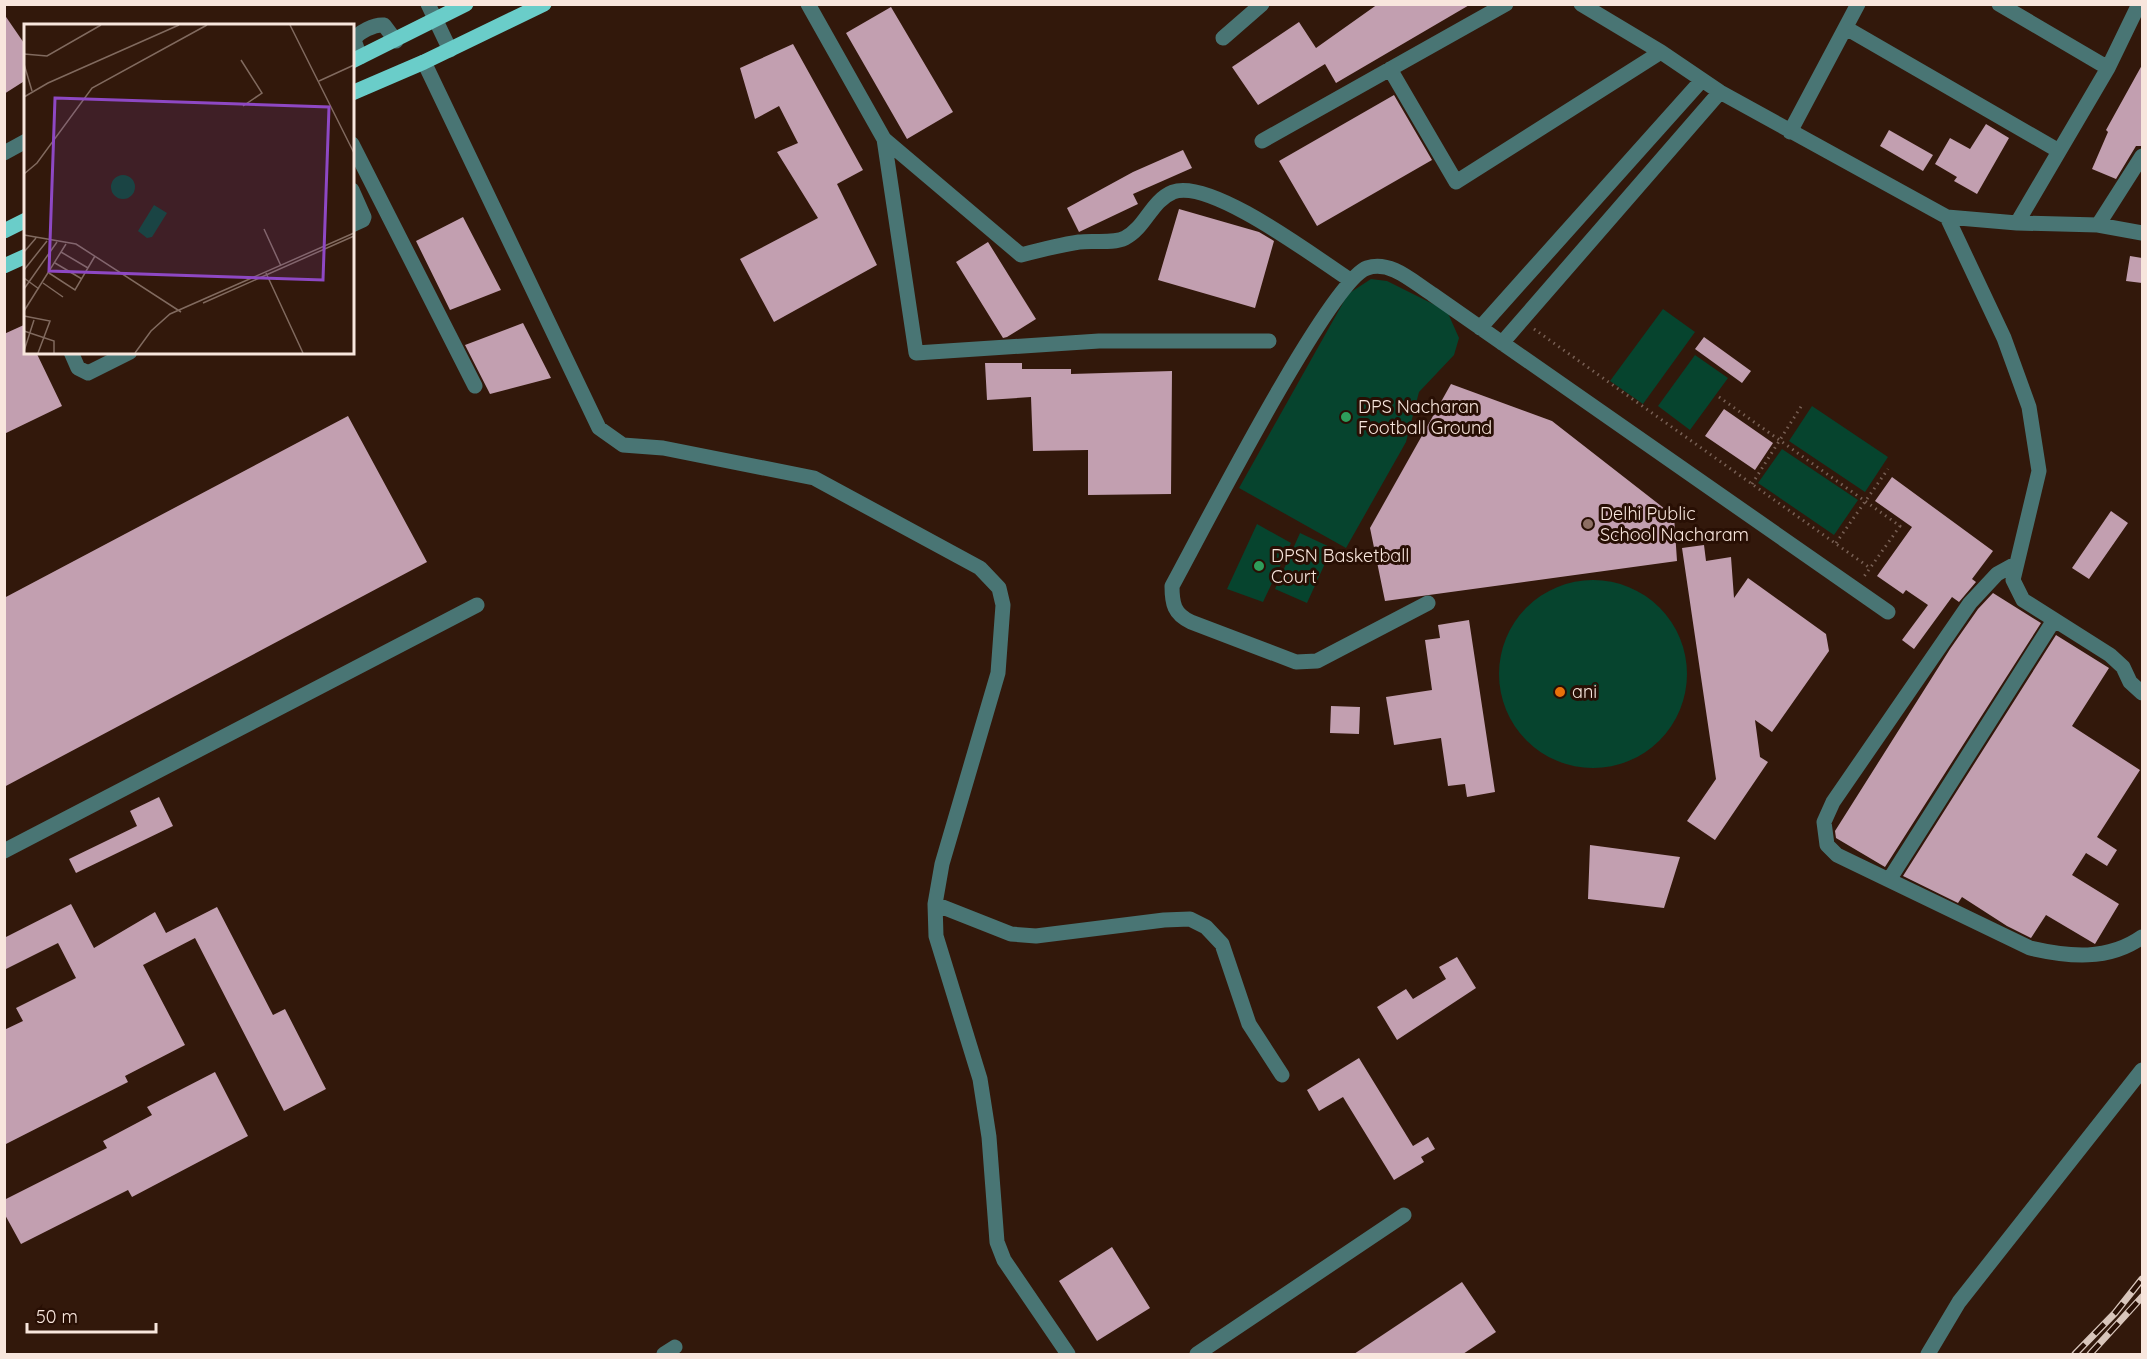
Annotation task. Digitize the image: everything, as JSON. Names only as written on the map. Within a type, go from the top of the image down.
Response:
[{"type":"main road","points":[[356,59],[466,4]]},
{"type":"main road","points":[[354,92],[450,50],[544,4]]},
{"type":"main road","points":[[4,231],[24,221]]},
{"type":"main road","points":[[4,266],[24,257]]},
{"type":"street","points":[[428,4],[450,50]]},
{"type":"street","points":[[808,4],[885,139],[1021,255],[1079,242],[1124,239],[1145,221],[1159,199],[1176,191],[1208,194],[1236,206],[1350,279]]},
{"type":"street","points":[[1223,38],[1262,4]]},
{"type":"street","points":[[1262,141],[1506,4]]},
{"type":"street","points":[[1581,4],[1661,52],[1720,92],[1947,217],[2017,223],[2098,225],[2142,233]]},
{"type":"street","points":[[1790,132],[1858,4]]},
{"type":"street","points":[[2000,4],[2108,68]]},
{"type":"street","points":[[2017,223],[2108,68],[2139,4]]},
{"type":"street","points":[[356,59],[354,40],[359,34],[384,25],[396,41]]},
{"type":"street","points":[[1846,28],[2059,151]]},
{"type":"street","points":[[1390,69],[1456,182],[1661,52]]},
{"type":"street","points":[[424,62],[598,428],[623,445],[663,448],[814,478],[980,568],[999,588],[1003,605],[998,673],[942,864],[935,904],[936,936],[980,1078],[989,1137],[997,1242],[1004,1260],[1068,1354]]},
{"type":"street","points":[[1480,327],[1702,80]]},
{"type":"street","points":[[1502,343],[1720,92]]},
{"type":"street","points":[[885,139],[916,353],[1098,341],[1269,341]]},
{"type":"street","points":[[4,153],[24,142]]},
{"type":"street","points":[[354,148],[475,386]]},
{"type":"street","points":[[2098,225],[2142,156]]},
{"type":"street","points":[[354,194],[364,217],[363,220],[354,224]]},
{"type":"street","points":[[1947,217],[2004,338],[2029,407],[2039,471],[2013,580],[2023,600],[2110,655],[2123,667],[2130,681],[2142,693]]},
{"type":"street","points":[[1428,603],[1317,661],[1309,662],[1296,662],[1191,622],[1180,616],[1173,604],[1172,586],[1300,353],[1350,279],[1367,268],[1388,266],[1480,327],[1888,612]]},
{"type":"street","points":[[72,354],[78,368],[88,373],[126,354]]},
{"type":"street","points":[[2017,563],[1997,574],[1970,603],[1833,802],[1824,822],[1827,845],[1837,855],[2030,948],[2063,956],[2092,956],[2131,945],[2142,937]]},
{"type":"street","points":[[4,851],[477,605]]},
{"type":"street","points":[[1889,880],[2054,620]]},
{"type":"street","points":[[935,904],[1011,934],[1036,936],[1164,920],[1190,919],[1206,927],[1222,944],[1249,1024],[1282,1075]]},
{"type":"street","points":[[1928,1354],[1959,1302],[2142,1070]]},
{"type":"street","points":[[1197,1354],[1404,1215]]},
{"type":"path","points":[[1521,320],[1870,568]]},
{"type":"path","points":[[1719,397],[1900,526],[1855,589]]},
{"type":"path","points":[[1752,484],[1802,405]]},
{"type":"path","points":[[1836,543],[1888,469]]},
{"type":"green space","name":"DPS Nacharan Football Ground","points":[[1371,279],[1387,281],[1447,311],[1459,338],[1454,355],[1419,392],[1406,442],[1346,548],[1239,488],[1348,294]]},
{"type":"green space","points":[[1663,309],[1695,332],[1643,404],[1610,381]]},
{"type":"green space","points":[[1695,355],[1728,378],[1690,430],[1658,406]]},
{"type":"green space","points":[[1812,406],[1888,457],[1865,492],[1789,441]]},
{"type":"green space","points":[[1782,449],[1858,500],[1834,535],[1758,483]]},
{"type":"green space","name":"DPSN Basketball Court","points":[[1257,524],[1291,543],[1263,602],[1227,589]]},
{"type":"green space","points":[[1300,533],[1332,548],[1307,603],[1275,589]]},
{"type":"green space","points":[[1584,580],[1602,580],[1629,587],[1660,607],[1680,638],[1687,674],[1680,710],[1660,741],[1629,761],[1602,768],[1584,768],[1549,757],[1533,747],[1520,734],[1503,701],[1499,683],[1499,665],[1510,630],[1520,614],[1533,601],[1566,584]]},
{"type":"building","points":[[1378,4],[1471,4],[1336,83],[1325,64],[1258,105],[1232,67],[1299,22],[1316,48]]},
{"type":"building","points":[[891,7],[953,112],[907,139],[846,33]]},
{"type":"building","points":[[4,14],[24,43],[24,81],[4,94]]},
{"type":"building","points":[[793,44],[863,170],[837,184],[877,265],[774,322],[740,259],[818,218],[777,152],[798,143],[779,106],[755,119],[740,68]]},
{"type":"building","points":[[2142,65],[2142,146],[2136,146],[2116,179],[2092,169],[2108,132],[2106,130]]},
{"type":"building","points":[[1394,95],[1432,160],[1317,226],[1279,161]]},
{"type":"building","points":[[1986,124],[2009,138],[1977,194],[1954,181],[1957,177],[1935,164],[1950,138],[1970,149]]},
{"type":"building","points":[[1889,130],[1933,155],[1923,171],[1880,146]]},
{"type":"building","points":[[1183,150],[1192,168],[1133,194],[1138,204],[1079,232],[1067,208],[1133,172]]},
{"type":"building","points":[[1179,209],[1259,232],[1274,241],[1255,308],[1158,280]]},
{"type":"building","points":[[463,217],[501,290],[450,310],[416,241]]},
{"type":"building","points":[[988,242],[1036,319],[1003,338],[956,262]]},
{"type":"building","points":[[2130,256],[2142,258],[2142,283],[2126,281]]},
{"type":"building","points":[[523,323],[551,378],[490,394],[465,345]]},
{"type":"building","points":[[24,325],[24,354],[37,354],[62,406],[4,434],[4,334]]},
{"type":"building","points":[[1704,337],[1751,371],[1742,383],[1695,349]]},
{"type":"building","points":[[985,363],[1022,363],[1022,369],[1071,369],[1071,374],[1172,371],[1171,494],[1088,495],[1088,450],[1033,451],[1031,397],[987,400]]},
{"type":"building","points":[[1451,384],[1552,421],[1674,516],[1677,561],[1385,601],[1370,528]]},
{"type":"building","points":[[1724,409],[1773,443],[1755,470],[1705,436]]},
{"type":"building","points":[[348,416],[427,562],[4,787],[4,598]]},
{"type":"building","points":[[1892,477],[1993,551],[1972,579],[1976,582],[1959,602],[1952,597],[1914,649],[1902,640],[1928,605],[1906,590],[1903,594],[1877,576],[1912,527],[1875,501]]},
{"type":"building","points":[[2111,511],[2128,523],[2089,579],[2072,568]]},
{"type":"building","points":[[1704,545],[1706,561],[1731,557],[1734,598],[1748,578],[1826,634],[1829,651],[1772,732],[1755,720],[1760,757],[1768,762],[1715,840],[1687,821],[1716,779],[1682,548]]},
{"type":"building","points":[[1993,593],[2041,623],[1885,867],[1836,838],[1835,831],[1950,649],[1978,609]]},
{"type":"building","points":[[1469,620],[1495,792],[1467,797],[1465,784],[1448,786],[1441,738],[1394,745],[1386,697],[1432,690],[1425,640],[1440,638],[1438,625]]},
{"type":"building","points":[[2056,635],[2109,668],[2072,726],[2140,770],[2097,837],[2117,850],[2107,866],[2086,853],[2072,875],[2119,904],[2095,944],[2046,915],[2031,938],[2007,926],[1962,897],[1958,903],[1903,876]]},
{"type":"building","points":[[1331,706],[1360,707],[1359,734],[1330,733]]},
{"type":"building","points":[[159,797],[173,826],[76,873],[69,859],[137,826],[130,811]]},
{"type":"building","points":[[1590,845],[1680,857],[1664,908],[1588,899]]},
{"type":"building","points":[[71,904],[94,948],[155,912],[166,933],[217,907],[273,1015],[285,1009],[326,1089],[284,1111],[195,938],[143,965],[185,1045],[125,1076],[128,1082],[4,1145],[4,1030],[23,1021],[16,1008],[76,978],[58,943],[4,970],[4,938]]},
{"type":"building","points":[[1457,957],[1476,988],[1397,1040],[1377,1007],[1406,989],[1413,999],[1446,979],[1439,967]]},
{"type":"building","points":[[1359,1058],[1413,1146],[1428,1137],[1435,1149],[1421,1157],[1424,1162],[1394,1180],[1343,1097],[1319,1111],[1307,1090]]},
{"type":"building","points":[[215,1072],[248,1136],[132,1197],[128,1190],[21,1244],[4,1213],[4,1200],[107,1148],[103,1141],[152,1115],[147,1107]]},
{"type":"building","points":[[1112,1247],[1150,1308],[1097,1341],[1059,1281]]},
{"type":"building","points":[[1462,1282],[1496,1332],[1463,1354],[1354,1354]]},
{"type":"railway","points":[[2075,1354],[2115,1313],[2142,1279]]},
{"type":"railway","points":[[2090,1354],[2142,1297]]},
{"type":"place","name":"DPS Nacharan Football Ground","points":[[1346,417]]},
{"type":"place","name":"Delhi Public School Nacharam","points":[[1588,524]]},
{"type":"place","name":"DPSN Basketball Court","points":[[1259,566]]},
{"type":"place","name":"ani","points":[[1560,692]]}]
